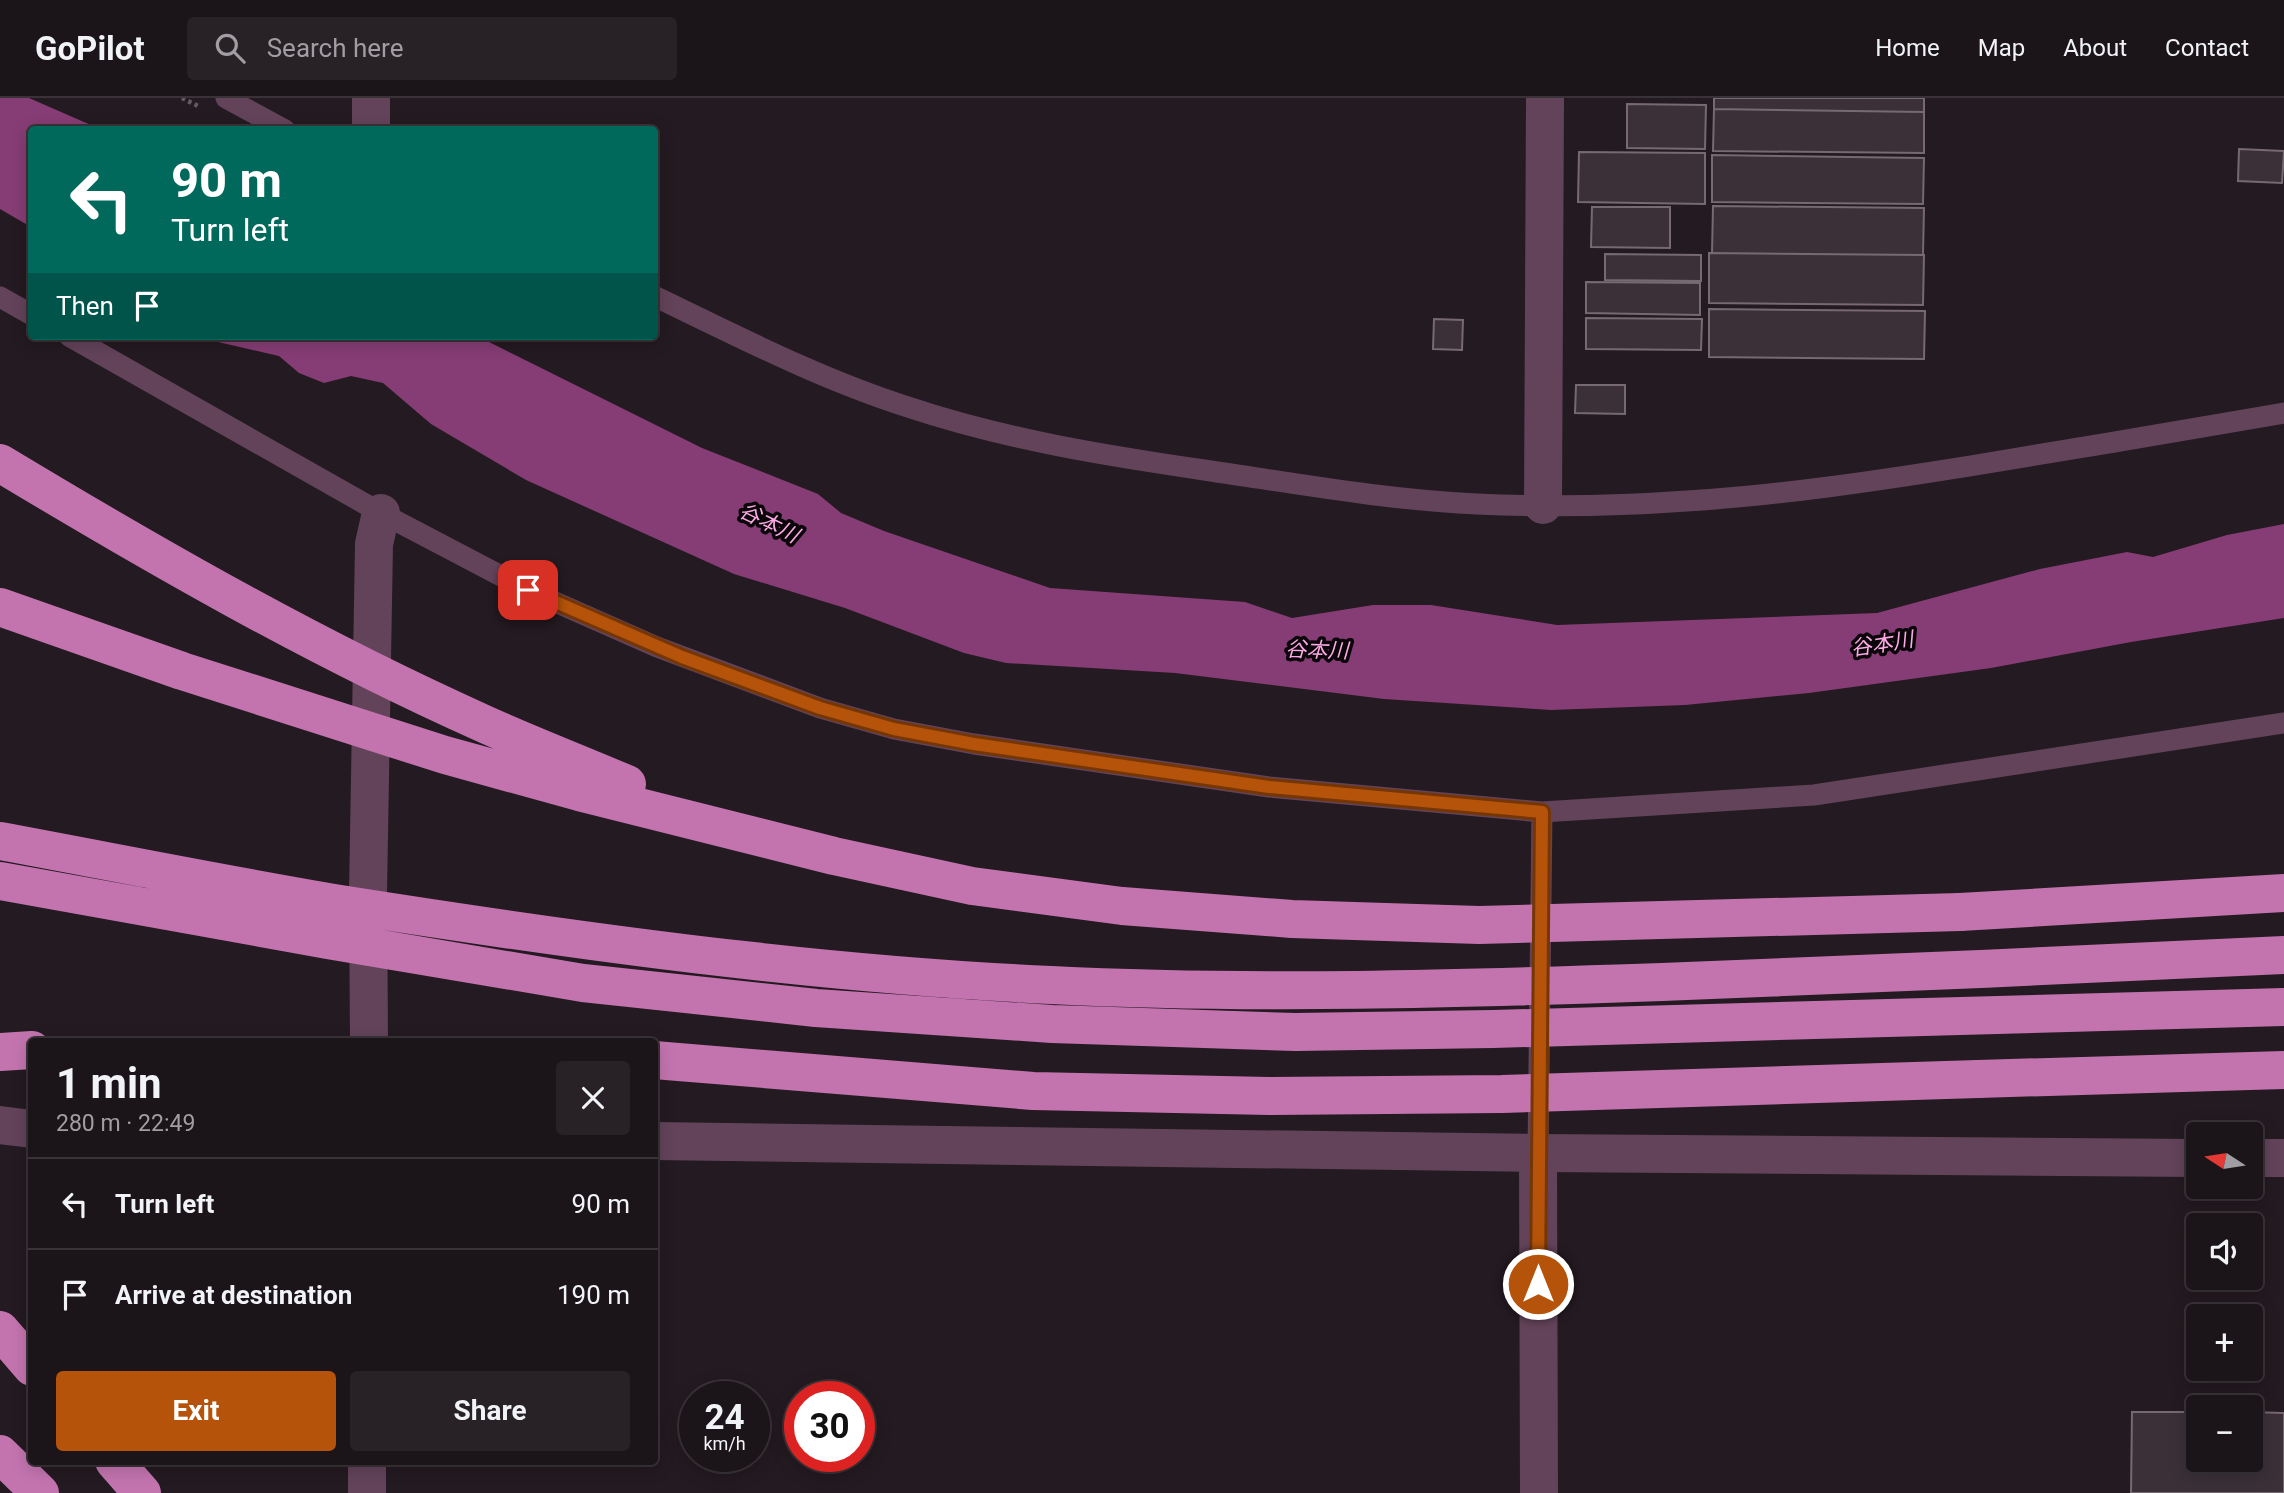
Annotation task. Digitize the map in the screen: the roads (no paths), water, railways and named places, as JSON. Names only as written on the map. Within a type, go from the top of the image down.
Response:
[{"type":"highway","points":[[0,463],[196,577],[334,652],[480,722],[628,784],[834,856]]},
{"type":"highway","points":[[0,607],[183,671],[445,755],[579,792],[834,856],[985,888],[1122,906],[1292,919],[1479,925],[1960,912],[2284,894]]},
{"type":"highway","points":[[0,841],[336,903],[590,941],[819,968],[1050,985],[1288,991],[1485,988],[1964,971],[2284,955]]},
{"type":"highway","points":[[0,881],[583,983],[816,1008],[1052,1024],[1295,1032],[2284,1007]]},
{"type":"highway","points":[[0,1052],[28,1050]]},
{"type":"highway","points":[[658,1060],[1033,1091],[1269,1096],[1502,1094],[2284,1070]]},
{"type":"highway","points":[[0,1331],[28,1362]]},
{"type":"highway","points":[[0,1454],[40,1493]]},
{"type":"highway","points":[[118,1465],[142,1493]]},
{"type":"street","points":[[371,98],[371,126]]},
{"type":"street","points":[[1543,505],[1545,98]]},
{"type":"street","points":[[369,1038],[368,894],[374,544],[382,513]]},
{"type":"street","points":[[0,1125],[28,1128]]},
{"type":"street","points":[[658,1141],[1538,1153],[2186,1158]]},
{"type":"street","points":[[1538,1153],[1539,1493]]},
{"type":"street","points":[[2263,1158],[2284,1158]]},
{"type":"street","points":[[367,1465],[367,1493]]},
{"type":"lane","points":[[226,98],[278,126]]},
{"type":"lane","points":[[0,297],[28,313]]},
{"type":"lane","points":[[658,298],[807,368],[884,399],[946,419],[1049,446],[1370,493],[1473,504],[1675,502],[1805,491],[2284,413]]},
{"type":"lane","points":[[76,340],[382,513],[528,590],[657,647],[820,708],[894,729],[974,744],[1269,787],[1542,812],[1814,795],[2284,723]]},
{"type":"lane","points":[[1538,1153],[1542,812]]},
{"type":"water","points":[[0,98],[29,98],[93,126],[28,126],[28,225],[0,209]]},
{"type":"water","name":"谷本川","points":[[209,340],[485,340],[702,448],[818,494],[841,513],[884,531],[1050,588],[1245,602],[1292,618],[1373,605],[1431,605],[1557,625],[1877,613],[2040,569],[2127,552],[2153,557],[2227,535],[2284,524],[2284,618],[1991,668],[1809,693],[1685,705],[1551,710],[1384,699],[1175,673],[1006,663],[964,653],[845,608],[734,574],[526,480],[431,424],[383,383],[351,376],[324,383],[299,373],[279,356]]}]
